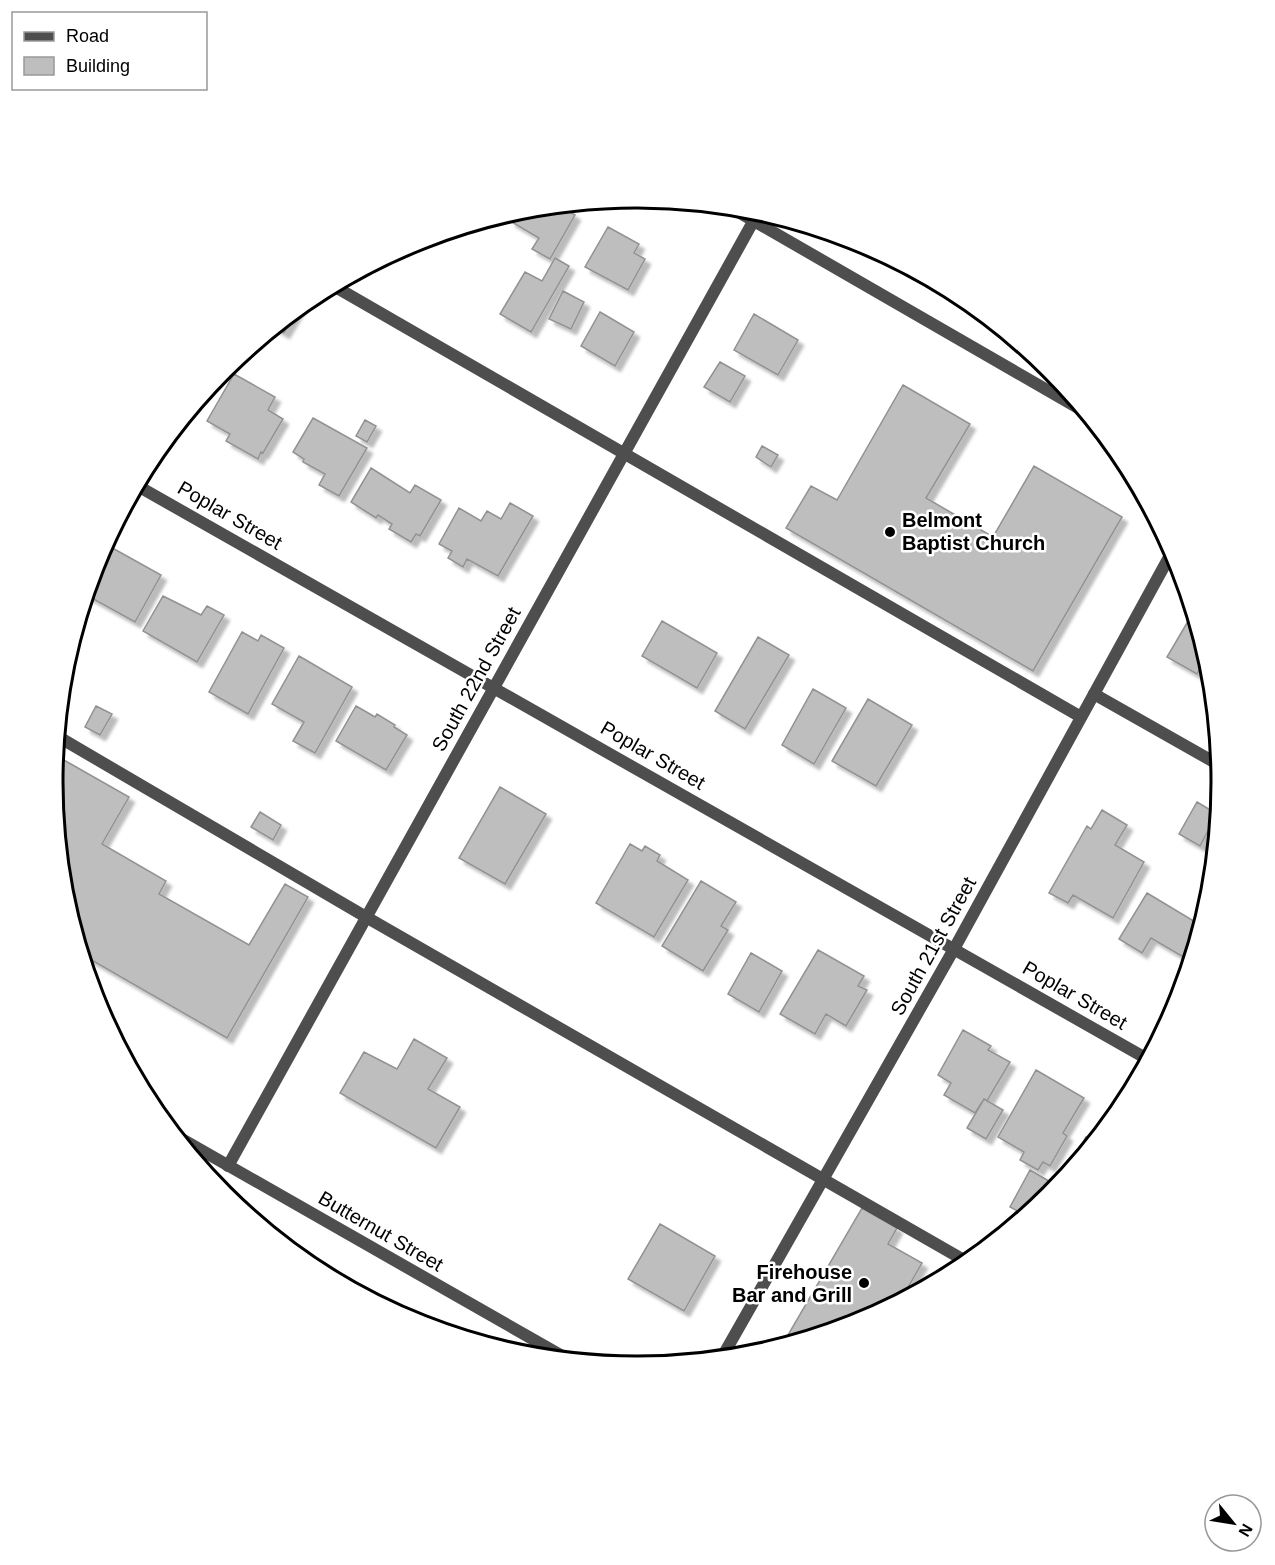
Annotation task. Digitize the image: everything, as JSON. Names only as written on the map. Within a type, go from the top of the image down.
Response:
[{"type":"street","name":"South 22nd Street","points":[[228,1166],[755,220]]},
{"type":"street","points":[[771,224],[1065,399]]},
{"type":"street","points":[[342,290],[623,455],[1081,717]]},
{"type":"street","name":"Poplar Street","points":[[144,489],[1142,1056]]},
{"type":"street","name":"South 21st Street","points":[[726,1350],[954,949],[1167,561]]},
{"type":"street","points":[[1094,694],[1211,761]]},
{"type":"street","points":[[64,740],[366,917],[960,1258]]},
{"type":"street","name":"Butternut Street","points":[[194,1146],[552,1350]]},
{"type":"building","points":[[570,212],[575,215],[550,259],[532,249],[539,238],[512,222],[563,213]]},
{"type":"building","points":[[608,227],[639,244],[634,253],[645,259],[628,290],[585,267]]},
{"type":"building","points":[[555,258],[569,266],[531,332],[500,314],[525,272],[542,281]]},
{"type":"building","points":[[563,291],[584,302],[571,329],[549,319]]},
{"type":"building","points":[[600,312],[634,332],[615,366],[581,346]]},
{"type":"building","points":[[754,314],[798,340],[778,375],[734,350]]},
{"type":"building","points":[[720,362],[745,376],[730,402],[704,387]]},
{"type":"building","points":[[234,374],[275,397],[268,410],[283,419],[258,459],[226,441],[230,434],[207,421]]},
{"type":"building","name":"Belmont Baptist Church","points":[[903,385],[970,424],[926,498],[993,537],[1034,466],[1122,517],[1033,671],[786,528],[811,486],[837,500]]},
{"type":"building","points":[[313,418],[367,448],[339,496],[319,485],[325,474],[303,462],[304,459],[293,452]]},
{"type":"building","points":[[365,420],[376,426],[367,442],[356,436]]},
{"type":"building","points":[[762,446],[778,455],[771,467],[756,457]]},
{"type":"building","points":[[371,468],[410,493],[415,485],[441,500],[420,536],[416,534],[411,542],[389,529],[392,524],[378,515],[376,518],[351,502]]},
{"type":"building","points":[[510,503],[533,516],[498,576],[467,559],[463,567],[448,558],[452,551],[439,544],[459,508],[481,521],[487,511],[501,519]]},
{"type":"building","points":[[113,548],[161,575],[135,622],[93,599]]},
{"type":"building","points":[[163,596],[201,615],[207,606],[224,615],[197,662],[143,631]]},
{"type":"building","points":[[662,621],[717,653],[697,688],[642,656]]},
{"type":"building","points":[[1188,621],[1200,668],[1197,674],[1167,657]]},
{"type":"building","points":[[242,632],[258,641],[261,635],[284,648],[248,714],[209,692]]},
{"type":"building","points":[[758,637],[789,655],[745,729],[715,711]]},
{"type":"building","points":[[299,656],[352,687],[315,753],[293,741],[304,722],[272,704]]},
{"type":"building","points":[[813,689],[846,708],[814,764],[782,745]]},
{"type":"building","points":[[868,699],[912,725],[876,786],[832,761]]},
{"type":"building","points":[[96,706],[112,714],[100,735],[85,727]]},
{"type":"building","points":[[356,706],[375,717],[377,714],[407,735],[386,770],[336,741]]},
{"type":"building","points":[[64,760],[129,797],[102,844],[166,881],[159,894],[249,945],[285,884],[308,897],[227,1038],[91,960],[74,895],[68,857],[64,820]]},
{"type":"building","points":[[500,787],[546,814],[505,884],[459,858]]},
{"type":"building","points":[[1197,802],[1211,811],[1210,827],[1200,846],[1179,834]]},
{"type":"building","points":[[1102,810],[1127,825],[1115,845],[1144,862],[1113,918],[1073,895],[1068,903],[1049,893],[1087,826],[1091,829]]},
{"type":"building","points":[[260,812],[281,825],[273,840],[251,827]]},
{"type":"building","points":[[630,844],[642,851],[645,846],[660,855],[657,861],[688,880],[654,937],[596,903]]},
{"type":"building","points":[[701,881],[736,902],[721,926],[728,930],[703,971],[662,946]]},
{"type":"building","points":[[1147,893],[1194,921],[1185,958],[1151,938],[1142,953],[1119,939]]},
{"type":"building","points":[[818,950],[864,976],[858,986],[867,990],[846,1026],[826,1014],[815,1034],[780,1014]]},
{"type":"building","points":[[751,953],[782,971],[759,1012],[728,994]]},
{"type":"building","points":[[963,1030],[991,1046],[988,1050],[1010,1062],[987,1101],[984,1099],[975,1113],[944,1095],[951,1083],[938,1075]]},
{"type":"building","points":[[414,1039],[447,1058],[428,1089],[460,1107],[436,1148],[340,1093],[364,1052],[397,1069]]},
{"type":"building","points":[[1036,1070],[1084,1098],[1063,1133],[1067,1136],[1050,1166],[1043,1162],[1038,1170],[1020,1160],[1024,1152],[998,1137]]},
{"type":"building","points":[[984,1099],[1003,1110],[986,1139],[967,1128]]},
{"type":"building","points":[[1030,1170],[1050,1182],[1019,1212],[1010,1207]]},
{"type":"building","name":"Firehouse Bar and Grill","points":[[862,1208],[897,1228],[888,1244],[922,1263],[906,1290],[822,1327],[787,1337]]},
{"type":"building","points":[[660,1224],[715,1256],[684,1311],[628,1279]]},
{"type":"place","name":"Belmont Baptist Church","points":[[890,532]]},
{"type":"place","name":"Firehouse Bar and Grill","points":[[864,1283]]}]
